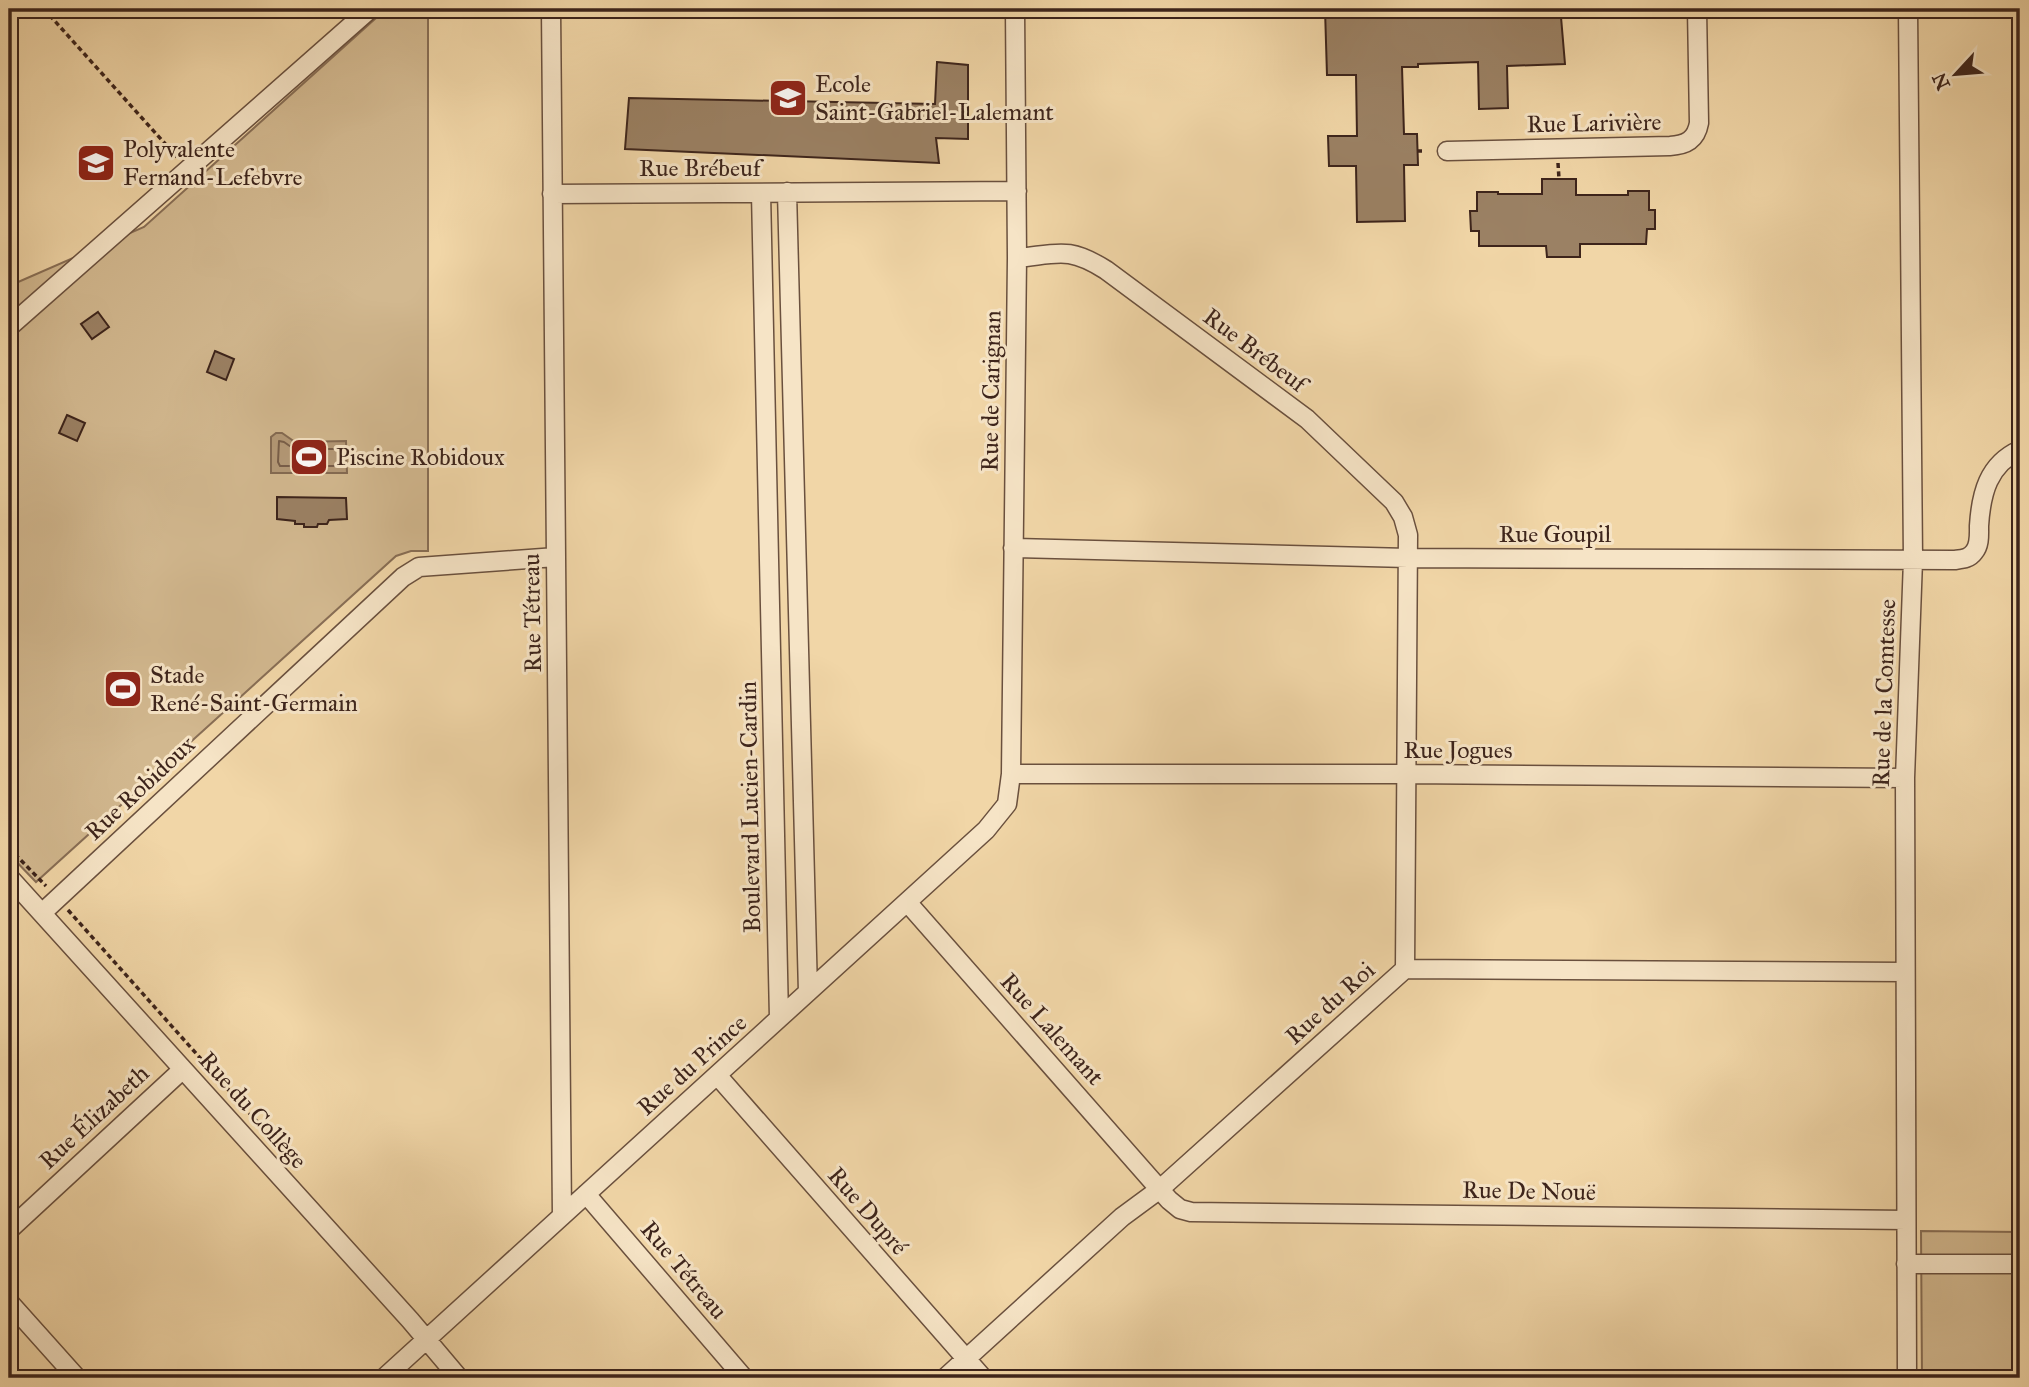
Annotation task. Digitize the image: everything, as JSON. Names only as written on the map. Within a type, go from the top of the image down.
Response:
[{"type":"street","points":[[9,327],[370,9]]},
{"type":"street","name":"Rue Tétreau","points":[[551,9],[562,1216]]},
{"type":"street","name":"Rue de Carignan","points":[[1011,774],[1017,258],[1015,9]]},
{"type":"street","name":"Rue Larivière","points":[[1447,151],[1670,146],[1688,142],[1695,136],[1699,123],[1697,9]]},
{"type":"street","name":"Rue de la Comtesse","points":[[1907,1378],[1905,778],[1913,561],[1908,9]]},
{"type":"street","name":"Rue Brébeuf","points":[[552,194],[1017,191]]},
{"type":"street","name":"Boulevard Lucien-Cardin","points":[[761,192],[779,1018]]},
{"type":"street","points":[[787,192],[808,992]]},
{"type":"street","name":"Rue Brébeuf","points":[[1017,258],[1064,252],[1088,259],[1307,419],[1394,502],[1404,517],[1408,535],[1405,969]]},
{"type":"street","points":[[766,402],[792,401]]},
{"type":"street","name":"Rue Goupil","points":[[1013,548],[1408,558],[1954,560],[1971,555],[1979,541],[1981,498],[1985,485],[1998,466],[2020,450]]},
{"type":"street","name":"Rue Robidoux","points":[[42,913],[403,577],[419,567],[556,557]]},
{"type":"street","points":[[770,594],[798,595]]},
{"type":"street","points":[[774,767],[802,767]]},
{"type":"street","name":"Rue Jogues","points":[[1011,774],[1905,778]]},
{"type":"street","name":"Rue du Prince","points":[[384,1378],[986,830],[1007,804],[1011,774]]},
{"type":"street","name":"Rue du Collège","points":[[9,877],[410,1320],[459,1378]]},
{"type":"street","name":"Rue Lalemant","points":[[907,902],[1160,1189]]},
{"type":"street","name":"Rue du Roi","points":[[944,1378],[1122,1217],[1160,1189],[1405,969],[1905,972]]},
{"type":"street","name":"Rue Élizabeth","points":[[9,1230],[182,1070]]},
{"type":"street","name":"Rue Dupré","points":[[717,1075],[983,1378]]},
{"type":"street","name":"Rue De Nouë","points":[[1160,1189],[1180,1209],[1191,1212],[1906,1220]]},
{"type":"street","name":"Rue Tétreau","points":[[586,1194],[744,1378]]},
{"type":"street","points":[[1906,1264],[2020,1264]]},
{"type":"street","points":[[9,1302],[77,1378]]},
{"type":"path","points":[[44,9],[187,169]]},
{"type":"path","points":[[1417,152],[1425,151]]},
{"type":"shaded area","points":[[386,9],[428,9],[428,551],[411,551],[396,556],[36,882],[9,854],[9,286],[144,227]]},
{"type":"shaded area","points":[[1921,1231],[2020,1232],[2020,1378],[1922,1378]]},
{"type":"water","name":"Piscine Robidoux","points":[[282,433],[295,442],[346,441],[347,473],[271,473],[271,437]]},
{"type":"building","points":[[1325,9],[1421,9],[1422,16],[1475,15],[1474,9],[1507,9],[1507,18],[1561,17],[1565,64],[1507,66],[1508,108],[1479,109],[1478,62],[1402,67],[1404,134],[1417,134],[1418,165],[1404,165],[1405,221],[1357,222],[1356,166],[1329,166],[1328,136],[1357,136],[1356,75],[1327,75]]},
{"type":"building","points":[[937,62],[968,65],[968,139],[936,138],[939,163],[625,149],[629,98],[935,104]]},
{"type":"building","points":[[1542,179],[1576,179],[1576,195],[1628,195],[1628,191],[1649,191],[1649,210],[1655,210],[1655,229],[1647,229],[1646,244],[1580,244],[1580,257],[1547,257],[1546,246],[1479,246],[1479,231],[1471,231],[1470,211],[1477,211],[1477,192],[1542,194]]},
{"type":"building","points":[[98,312],[109,327],[92,339],[81,324]]},
{"type":"building","points":[[215,351],[234,359],[226,380],[207,372]]},
{"type":"building","points":[[67,415],[85,423],[77,441],[59,433]]},
{"type":"building","points":[[277,497],[346,498],[347,519],[329,520],[327,524],[318,524],[317,527],[304,527],[304,524],[295,524],[295,521],[277,519]]},
{"type":"place","name":"Ecole Saint-Gabriel-Lalemant","points":[[788,98]]},
{"type":"place","name":"Polyvalente Fernand-Lefebvre","points":[[96,163]]},
{"type":"place","name":"Piscine Robidoux","points":[[309,457]]},
{"type":"place","name":"Stade René-Saint-Germain","points":[[123,689]]}]
